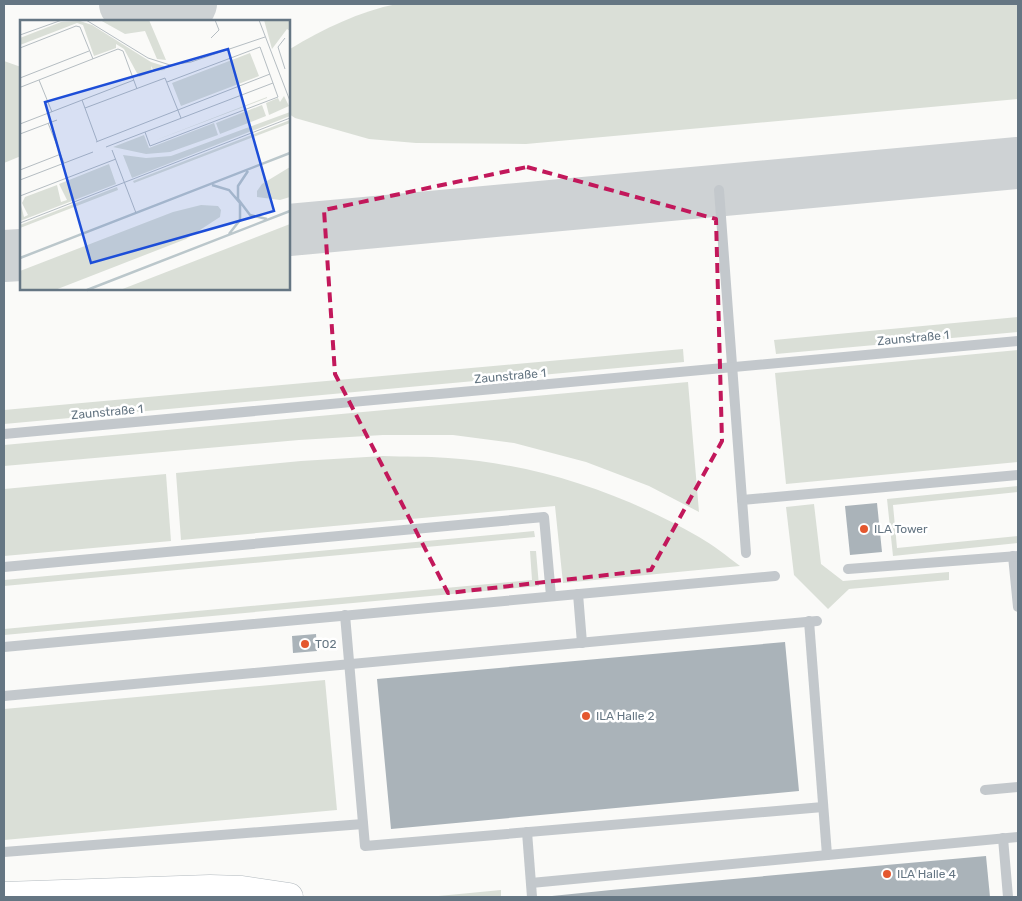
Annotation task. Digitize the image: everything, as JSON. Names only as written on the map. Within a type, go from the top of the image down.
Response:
[{"type":"street","points":[[4,896],[210,889],[242,890],[289,897]]},
{"type":"lane","points":[[719,190],[746,553]]},
{"type":"lane","name":"Zaunstraße 1","points":[[4,434],[1018,341]]},
{"type":"lane","points":[[742,500],[1018,475]]},
{"type":"lane","points":[[4,566],[544,517],[551,596]]},
{"type":"lane","points":[[848,569],[1016,556],[1018,607]]},
{"type":"lane","points":[[4,646],[775,576]]},
{"type":"lane","points":[[578,594],[582,642]]},
{"type":"lane","points":[[345,615],[365,846],[823,808]]},
{"type":"lane","points":[[4,696],[813,621],[827,855]]},
{"type":"lane","points":[[984,790],[1018,787]]},
{"type":"lane","points":[[4,852],[363,824]]},
{"type":"lane","points":[[527,832],[532,897]]},
{"type":"lane","points":[[531,883],[1018,837]]},
{"type":"lane","points":[[1002,838],[1008,897]]},
{"type":"highlighted area","points":[[527,167],[716,219],[722,441],[651,570],[448,593],[335,374],[324,210]]},
{"type":"shaded area","points":[[397,4],[1018,4],[1018,99],[526,144],[416,143],[369,139],[295,118],[290,115],[290,49],[342,22],[383,7]]},
{"type":"shaded area","points":[[4,61],[20,67],[20,156],[4,163]]},
{"type":"shaded area","points":[[1018,317],[1018,332],[776,354],[774,340]]},
{"type":"shaded area","points":[[683,349],[684,362],[4,424],[4,410]]},
{"type":"shaded area","points":[[1018,350],[1018,462],[786,484],[775,373]]},
{"type":"shaded area","points":[[688,382],[699,512],[649,486],[586,462],[514,443],[453,435],[383,435],[299,440],[4,466],[4,445]]},
{"type":"shaded area","points":[[383,456],[440,457],[481,461],[546,474],[578,483],[609,494],[670,521],[704,540],[740,566],[563,583],[555,506],[181,540],[176,473],[301,461]]},
{"type":"shaded area","points":[[166,474],[171,541],[4,556],[4,489]]},
{"type":"shaded area","points":[[1018,486],[1018,492],[893,505],[897,548],[1018,536],[1018,543],[893,556],[887,499]]},
{"type":"shaded area","points":[[814,504],[821,564],[843,581],[949,572],[949,580],[849,589],[828,609],[794,575],[786,507]]},
{"type":"shaded area","points":[[534,531],[535,537],[4,586],[4,580]]},
{"type":"shaded area","points":[[530,551],[536,551],[539,586],[4,635],[4,629],[532,580]]},
{"type":"shaded area","points":[[325,680],[337,810],[4,840],[4,709]]},
{"type":"shaded area","points":[[501,890],[501,897],[428,897]]},
{"type":"building","name":"ILA Tower","points":[[877,503],[882,552],[850,555],[845,506]]},
{"type":"building","name":"T02","points":[[316,634],[317,651],[293,653],[292,636]]},
{"type":"building","name":"ILA Halle 2","points":[[785,642],[799,791],[391,829],[377,679]]},
{"type":"building","name":"ILA Halle 4","points":[[986,856],[990,897],[552,896],[611,890]]},
{"type":"taxiway","points":[[125,4],[139,20]]},
{"type":"taxiway","points":[[182,20],[191,4]]},
{"type":"taxiway","points":[[290,230],[1018,163]]},
{"type":"taxiway","points":[[4,256],[20,255]]},
{"type":"place","name":"ILA Tower","points":[[864,529]]},
{"type":"place","name":"T02","points":[[305,644]]},
{"type":"place","name":"ILA Halle 2","points":[[586,716]]},
{"type":"place","name":"ILA Halle 4","points":[[887,874]]}]
